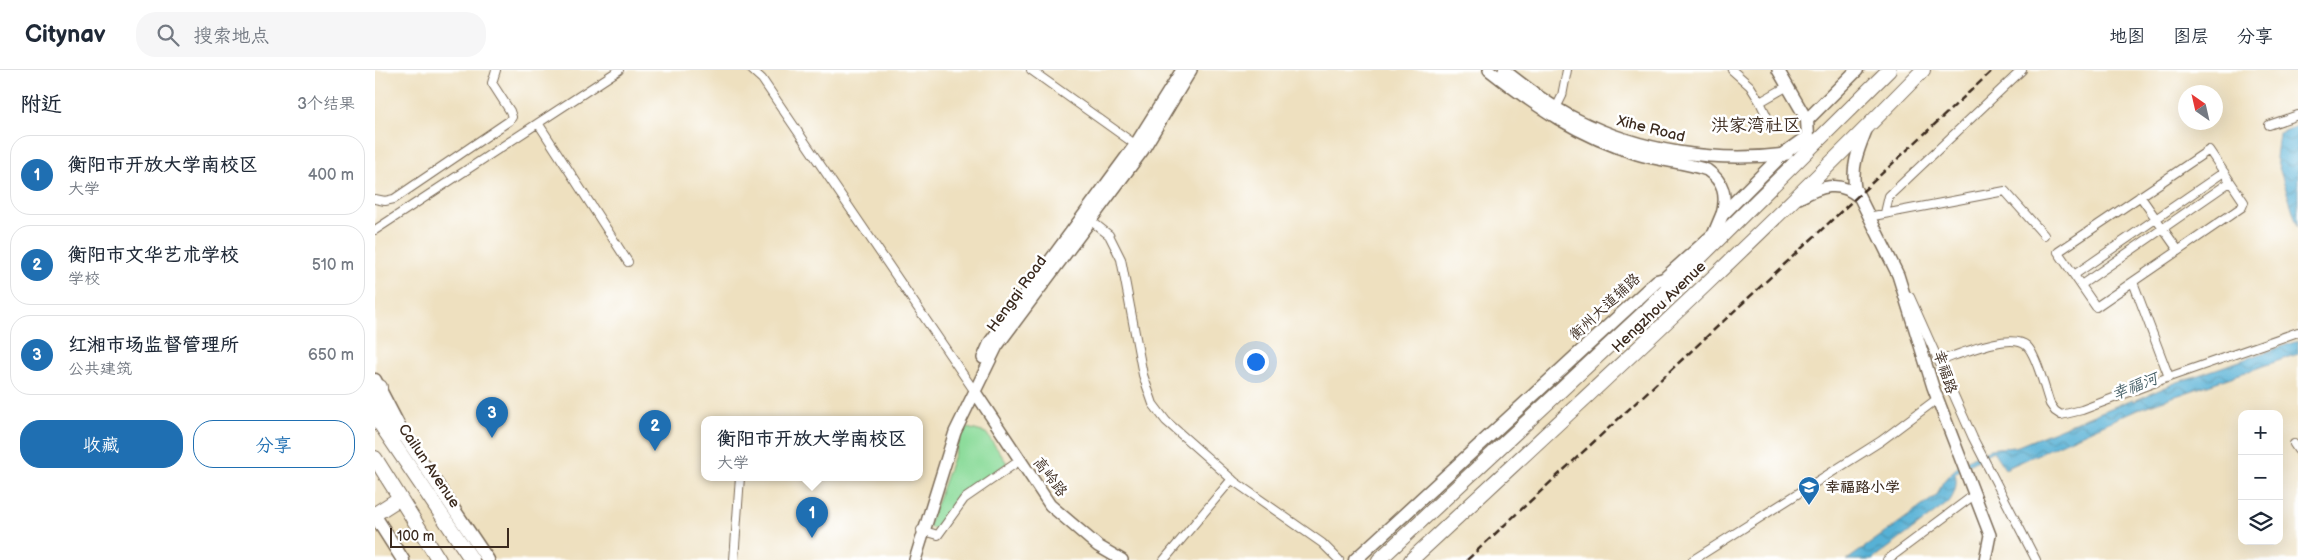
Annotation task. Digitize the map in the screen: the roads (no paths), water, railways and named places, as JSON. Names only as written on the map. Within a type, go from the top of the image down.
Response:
[{"type":"highway","name":"Hengzhou Avenue","points":[[1379,560],[1648,309],[1713,239],[1809,151],[1889,70]]},
{"type":"highway","name":"Hengzhou Avenue","points":[[1411,560],[1654,335],[1791,203],[1923,70]]},
{"type":"highway","points":[[1808,136],[1809,151]]},
{"type":"highway","points":[[377,402],[403,434]]},
{"type":"highway","name":"Cailun Avenue","points":[[377,402],[472,560]]},
{"type":"highway","points":[[375,458],[439,560]]},
{"type":"highway","points":[[375,467],[389,482]]},
{"type":"highway","points":[[375,472],[389,482]]},
{"type":"highway","points":[[375,515],[400,498]]},
{"type":"main road","points":[[1808,136],[1807,120],[1857,70]]},
{"type":"main road","name":"衡州大道辅路","points":[[1355,560],[1657,281],[1665,279],[1713,239],[1722,214],[1783,154],[1808,136]]},
{"type":"main road","points":[[377,402],[403,434],[488,560]]},
{"type":"main road","points":[[375,515],[403,560]]},
{"type":"street","points":[[375,199],[385,201],[394,199],[509,121],[512,116],[510,111],[492,83],[495,70]]},
{"type":"street","points":[[375,230],[619,70]]},
{"type":"street","points":[[752,70],[762,79],[973,389]]},
{"type":"street","points":[[1031,70],[1139,147]]},
{"type":"street","name":"Hengqi Road","points":[[913,560],[955,432],[990,342],[1139,147],[1181,70]]},
{"type":"street","name":"Hengqi Road","points":[[973,389],[997,346],[1090,220],[1191,70]]},
{"type":"street","name":"Xihe Road","points":[[1489,70],[1550,115],[1601,142],[1639,155],[1707,170],[1716,176],[1725,193],[1722,214]]},
{"type":"street","name":"Xihe Road","points":[[1504,70],[1556,108],[1605,133],[1642,145],[1677,153],[1757,157],[1809,151]]},
{"type":"street","points":[[1556,108],[1562,96],[1567,70]]},
{"type":"street","points":[[1732,70],[1750,86],[1772,127]]},
{"type":"street","points":[[1778,70],[1807,120]]},
{"type":"street","points":[[1782,70],[1803,104],[1810,108],[1819,108]]},
{"type":"street","points":[[1885,214],[1889,196],[2022,70]]},
{"type":"street","points":[[1760,102],[1787,86]]},
{"type":"street","points":[[2269,125],[2298,115]]},
{"type":"street","points":[[538,123],[628,262]]},
{"type":"street","name":"幸福路","points":[[1868,126],[1854,164],[1854,181],[1859,197],[1898,275],[1937,399],[1990,535],[1985,560]]},
{"type":"street","points":[[2209,150],[2231,182],[2244,202],[2242,207],[2096,307],[2058,252],[2209,150]]},
{"type":"street","points":[[2074,275],[2224,172]]},
{"type":"street","points":[[2081,285],[2231,182]]},
{"type":"street","points":[[1791,203],[1810,192],[1827,187],[1843,187],[1859,197]]},
{"type":"street","points":[[1868,216],[2005,191],[2044,234]]},
{"type":"street","points":[[2140,196],[2179,250]]},
{"type":"street","points":[[1090,220],[1109,235],[1121,259],[1143,375],[1153,404],[1166,421],[1232,480],[1322,542],[1339,560]]},
{"type":"street","points":[[1898,275],[1973,438],[2036,560]]},
{"type":"street","points":[[2133,282],[2169,377]]},
{"type":"street","points":[[1939,361],[2006,340],[2018,341],[2028,346],[2050,404],[2061,415],[2082,410],[2298,332]]},
{"type":"street","name":"高岭路","points":[[973,389],[1050,505],[1099,546],[1122,560]]},
{"type":"street","points":[[1693,560],[1881,441],[1937,399]]},
{"type":"street","points":[[923,530],[938,535],[964,498],[1019,461]]},
{"type":"street","points":[[1164,560],[1232,480]]},
{"type":"street","points":[[734,560],[740,481]]},
{"type":"street","points":[[1887,560],[1974,495]]},
{"type":"water","points":[[2298,126],[2298,227],[2276,158],[2279,133]]},
{"type":"water","points":[[2298,341],[2298,354],[2138,409],[2005,469],[1993,451],[1955,473],[1955,489],[1948,503],[1872,560],[1847,560],[1936,496],[1947,477],[1957,467],[1982,452],[2018,446],[2175,383]]},
{"type":"railway","points":[[1467,560],[1993,70]]},
{"type":"place","name":"红湘市场监督管理所","points":[[492,438]]},
{"type":"place","name":"衡阳市文华艺术学校","points":[[655,451]]},
{"type":"place","name":"幸福路小学","points":[[1809,506]]},
{"type":"place","name":"衡阳市开放大学南校区","points":[[812,538]]},
{"type":"district","name":"洪家湾社区","points":[[1756,125]]},
{"type":"water label","name":"幸福河","points":[[2135,387]]}]
